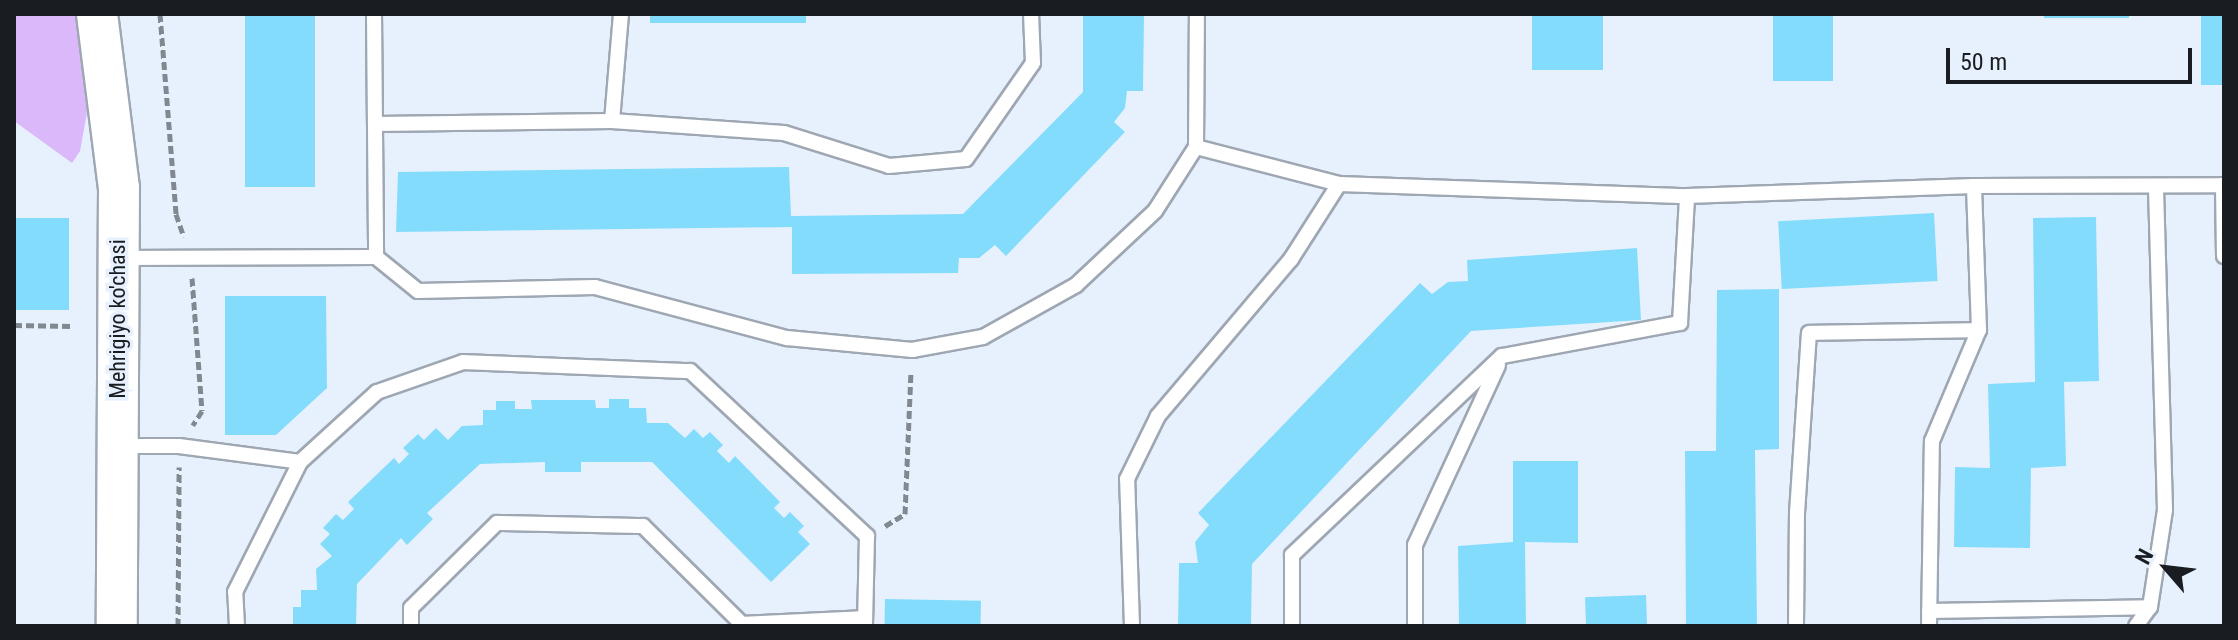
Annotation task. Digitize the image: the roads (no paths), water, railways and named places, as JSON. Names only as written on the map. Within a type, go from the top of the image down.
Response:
[{"type":"main road","name":"Mehrigiyo ko'chasi","points":[[97,14],[119,188],[117,626]]},
{"type":"lane","points":[[374,14],[376,257]]},
{"type":"lane","points":[[612,121],[621,14]]},
{"type":"lane","points":[[376,124],[612,121],[784,133],[889,166],[966,159],[1033,63],[1031,14]]},
{"type":"lane","points":[[118,258],[376,257],[418,291],[595,287],[787,338],[912,350],[983,337],[1076,285],[1155,211],[1196,147],[1197,14]]},
{"type":"lane","points":[[1196,147],[1339,184],[1687,196],[1974,186],[2224,185],[2224,256]]},
{"type":"lane","points":[[1132,626],[1127,479],[1158,416],[1291,259],[1339,184]]},
{"type":"lane","points":[[1974,186],[1979,330],[1932,441],[1929,619],[2150,607]]},
{"type":"lane","points":[[2136,626],[2150,607],[2165,510],[2156,187]]},
{"type":"lane","points":[[1292,626],[1292,555],[1502,356],[1680,323],[1687,196]]},
{"type":"lane","points":[[1796,626],[1797,513],[1809,333],[1979,330]]},
{"type":"lane","points":[[1415,626],[1415,545],[1502,356]]},
{"type":"lane","points":[[237,626],[235,592],[300,462],[377,392],[463,362],[690,371],[867,536],[865,622],[742,624],[643,526],[497,523],[411,608],[411,626]]},
{"type":"lane","points":[[118,446],[179,446],[300,462]]}]
